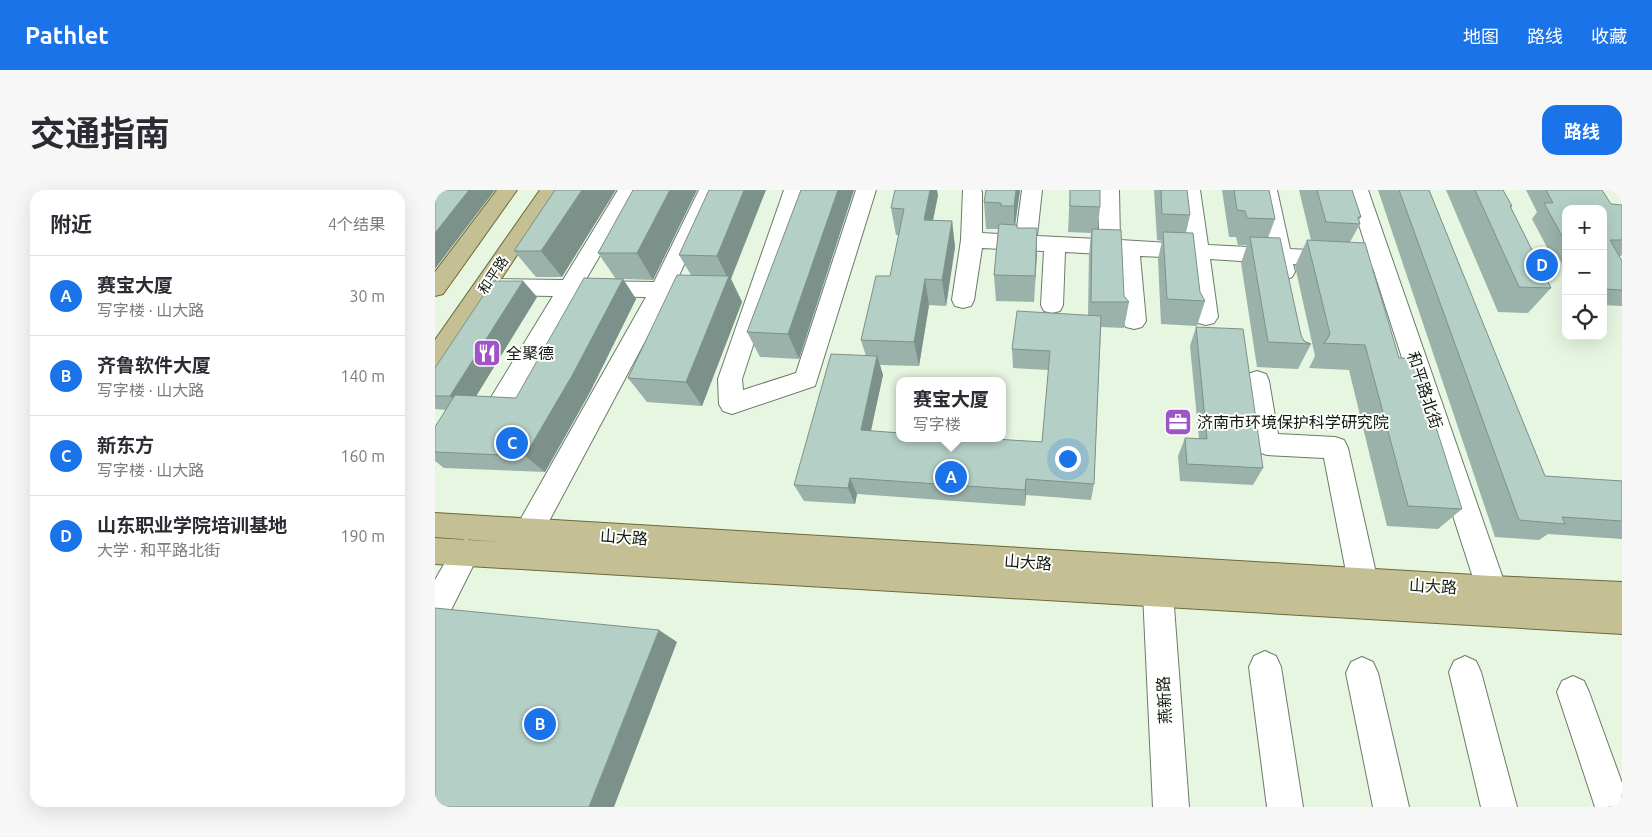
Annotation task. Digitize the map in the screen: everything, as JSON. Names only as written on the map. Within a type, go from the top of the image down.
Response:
[{"type":"main road","points":[[435,288],[507,190]]},
{"type":"main road","name":"和平路","points":[[435,359],[550,190]]},
{"type":"main road","name":"山大路","points":[[435,525],[1492,590],[1622,596]]},
{"type":"main road","name":"山大路","points":[[435,551],[1622,618]]},
{"type":"street","points":[[503,399],[628,190]]},
{"type":"street","points":[[529,531],[661,290],[709,190]]},
{"type":"street","points":[[794,190],[750,293],[730,379],[732,404],[806,379],[866,190]]},
{"type":"street","points":[[950,190],[972,191],[972,240],[963,300]]},
{"type":"street","points":[[1026,242],[1032,190]]},
{"type":"street","points":[[1109,190],[1133,321]]},
{"type":"street","points":[[1189,190],[1206,316]]},
{"type":"street","points":[[1267,190],[1288,293]]},
{"type":"street","name":"和平路北街","points":[[1358,190],[1492,590]]},
{"type":"street","points":[[972,240],[1382,261]]},
{"type":"street","points":[[1052,305],[1055,244]]},
{"type":"street","points":[[484,287],[570,287],[701,291]]},
{"type":"street","points":[[1257,381],[1267,444],[1335,448],[1363,582]]},
{"type":"street","points":[[435,610],[466,552]]},
{"type":"street","name":"燕新路","points":[[1158,592],[1171,807]]},
{"type":"street","points":[[1265,667],[1285,807]]},
{"type":"street","points":[[1465,672],[1499,807]]},
{"type":"street","points":[[1362,673],[1391,807]]},
{"type":"street","points":[[1573,692],[1613,807]]},
{"type":"building","points":[[438,190],[469,190],[435,233],[435,194]]},
{"type":"building","points":[[555,190],[582,190],[541,251],[514,251]]},
{"type":"building","points":[[633,190],[670,190],[637,253],[598,253]]},
{"type":"building","points":[[709,190],[744,190],[717,256],[679,255]]},
{"type":"building","points":[[801,190],[838,190],[788,334],[747,332]]},
{"type":"building","points":[[895,190],[930,190],[924,220],[952,221],[942,280],[925,279],[914,342],[861,340],[876,276],[890,276],[904,209],[891,208]]},
{"type":"building","points":[[986,190],[1016,190],[1014,206],[1001,206],[1001,203],[984,202]]},
{"type":"building","points":[[1070,190],[1100,190],[1100,207],[1070,206]]},
{"type":"building","points":[[1161,190],[1187,190],[1190,215],[1162,214]]},
{"type":"building","points":[[1234,190],[1269,190],[1275,219],[1247,218],[1245,211],[1237,210]]},
{"type":"building","points":[[1317,190],[1352,190],[1361,217],[1358,217],[1360,224],[1326,222]]},
{"type":"building","points":[[1399,190],[1429,190],[1545,476],[1622,481],[1622,521],[1562,517],[1565,524],[1519,520]]},
{"type":"building","points":[[1475,190],[1503,190],[1551,288],[1519,287]]},
{"type":"building","points":[[1546,190],[1602,190],[1611,204],[1622,205],[1622,240],[1610,240],[1622,261],[1622,290],[1607,289],[1607,205],[1562,205],[1562,236],[1544,203],[1553,203]]},
{"type":"building","points":[[999,224],[1017,225],[1017,228],[1037,228],[1035,276],[994,275]]},
{"type":"building","points":[[1092,229],[1121,230],[1124,296],[1129,302],[1091,302]]},
{"type":"building","points":[[1163,232],[1193,233],[1200,292],[1205,301],[1167,299]]},
{"type":"building","points":[[1250,237],[1280,238],[1301,335],[1304,341],[1311,344],[1268,342]]},
{"type":"building","points":[[1307,240],[1365,243],[1399,358],[1414,358],[1462,509],[1408,506],[1365,345],[1323,343],[1330,334]]},
{"type":"building","points":[[677,275],[729,276],[686,382],[628,378]]},
{"type":"building","points":[[584,278],[623,279],[573,374],[525,456],[435,452],[435,427],[455,395],[516,398]]},
{"type":"building","points":[[493,281],[523,281],[450,396],[435,396],[435,368]]},
{"type":"building","points":[[1017,311],[1101,316],[1094,484],[1026,479],[1025,490],[850,478],[848,488],[794,485],[831,354],[877,356],[861,430],[896,433],[896,442],[1006,442],[1006,440],[1042,442],[1050,351],[1012,349]]},
{"type":"building","points":[[1196,327],[1243,329],[1263,468],[1187,464],[1185,438],[1207,439]]},
{"type":"building","points":[[435,608],[659,630],[589,807],[435,807]]},
{"type":"place","name":"山东职业学院培训基地","points":[[1542,265]]},
{"type":"place","name":"全聚德","points":[[487,353]]},
{"type":"place","name":"济南市环境保护科学研究院","points":[[1178,422]]},
{"type":"place","name":"新东方","points":[[512,443]]},
{"type":"place","name":"赛宝大厦","points":[[951,477]]},
{"type":"place","name":"齐鲁软件大厦","points":[[540,724]]}]
